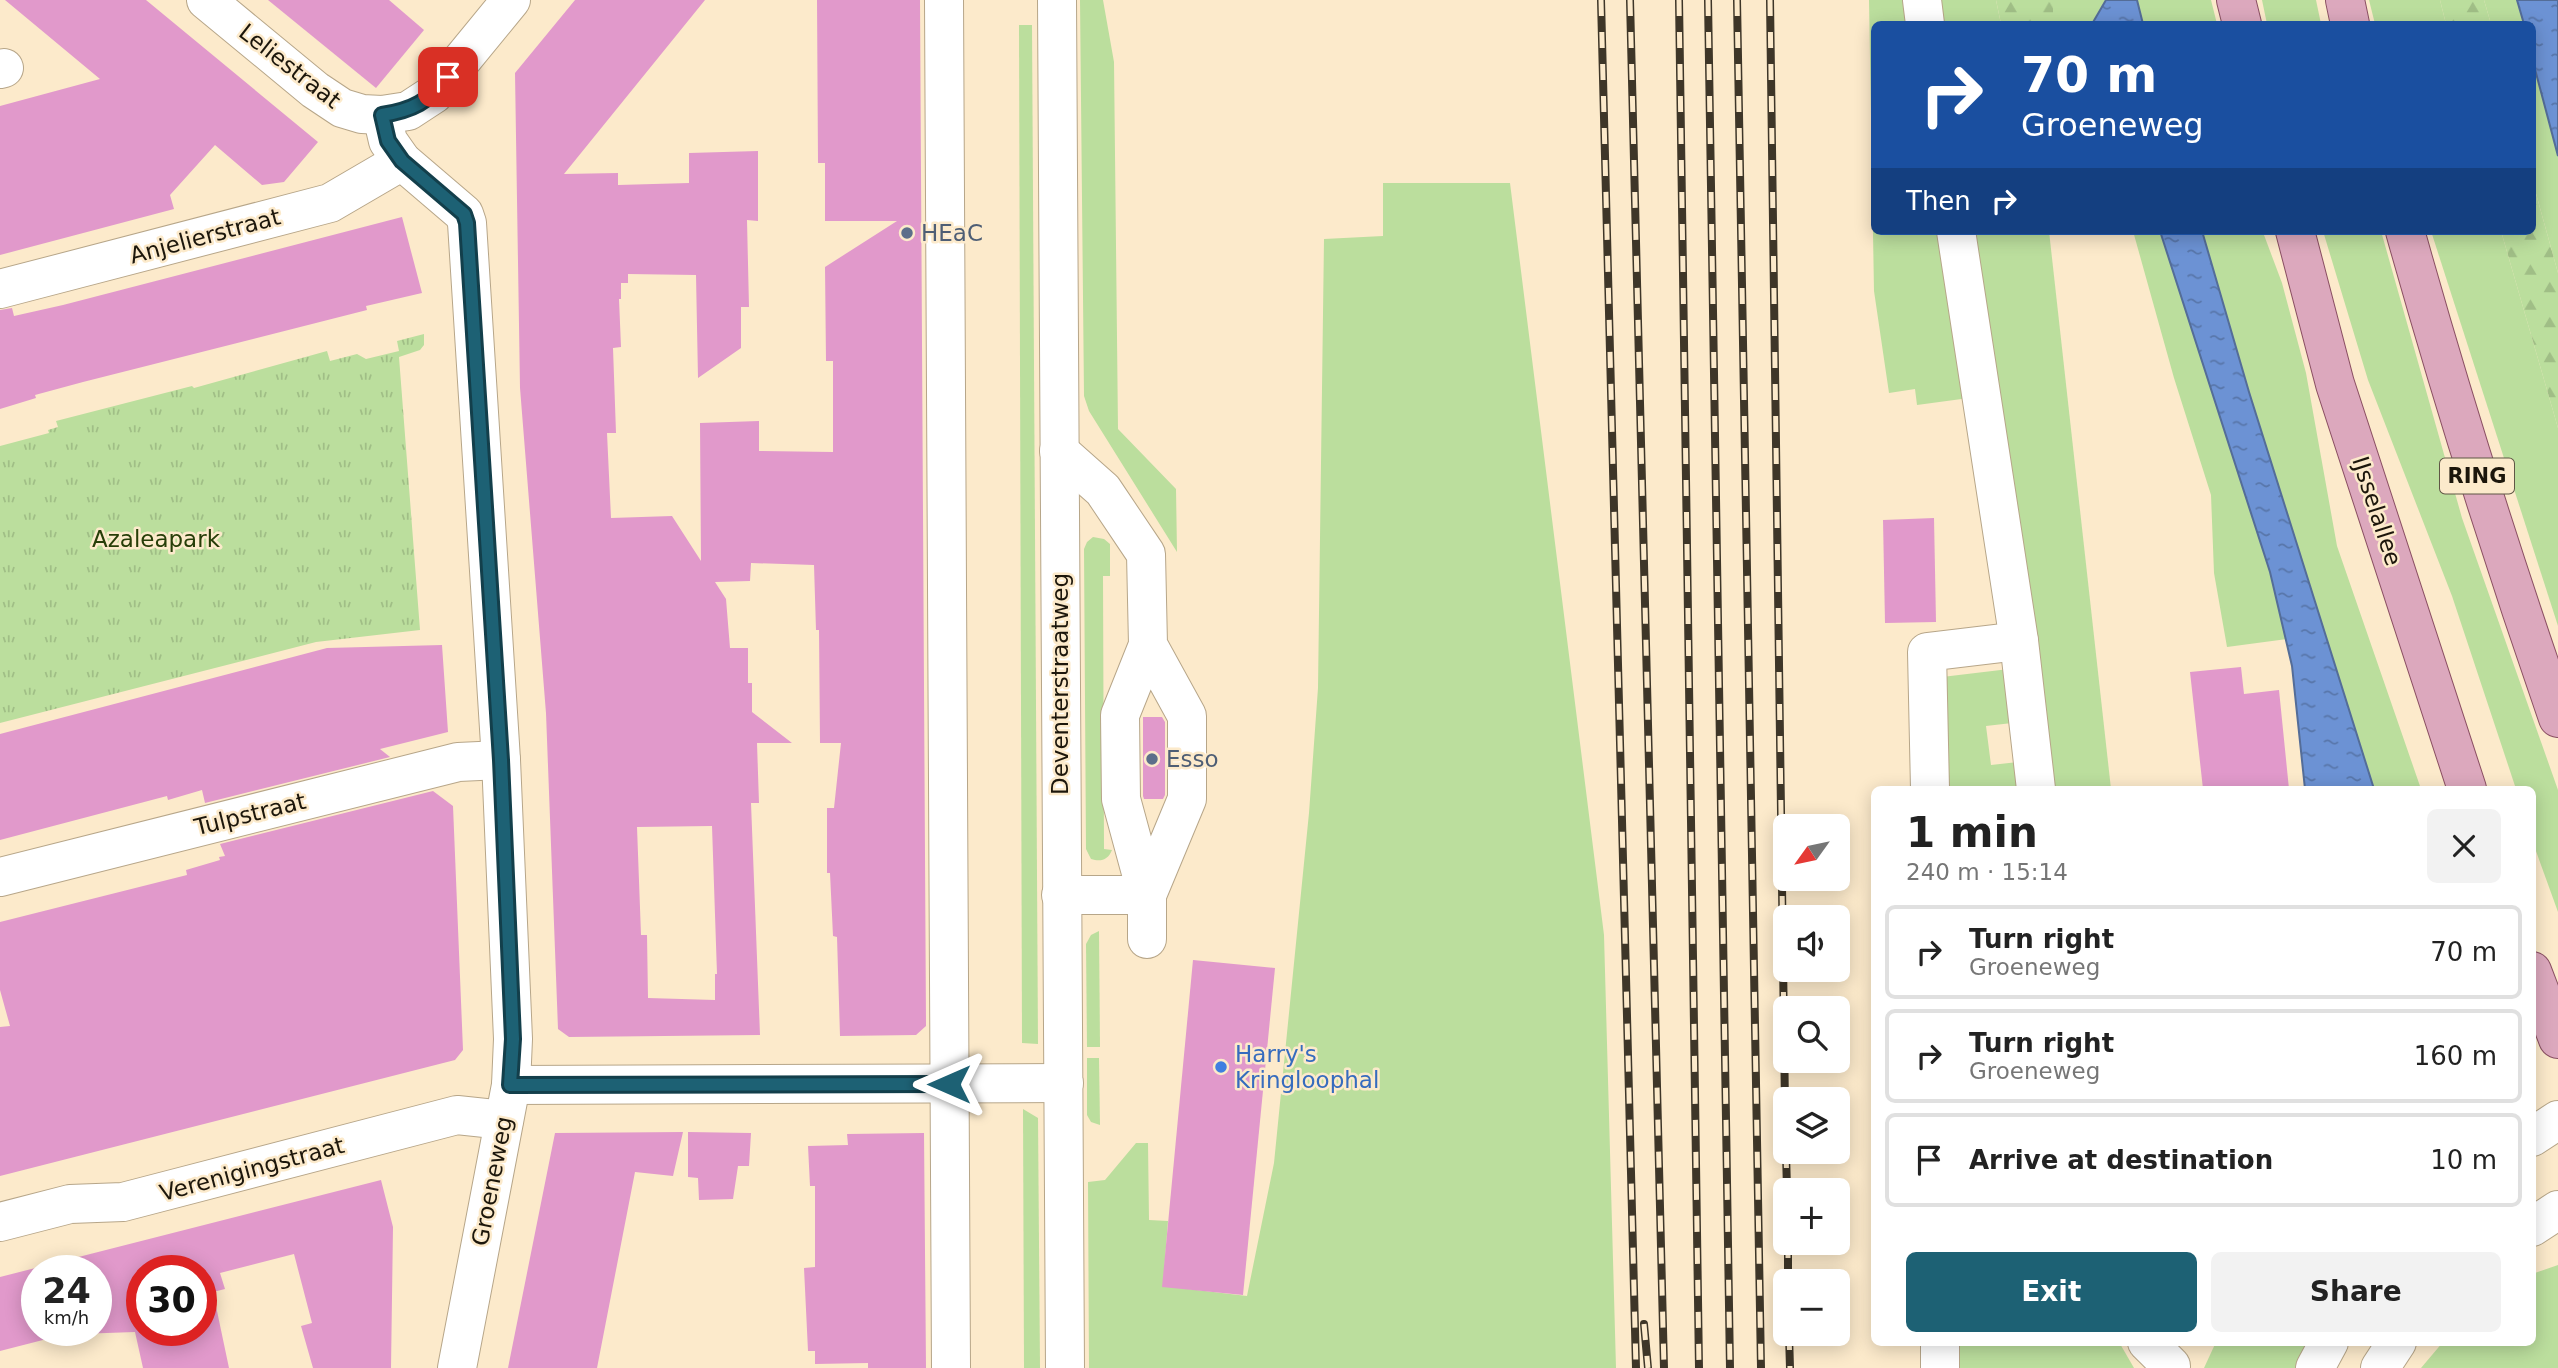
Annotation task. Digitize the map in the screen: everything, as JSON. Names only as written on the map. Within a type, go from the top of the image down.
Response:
[{"type":"main road","points":[[2236,0],[2241,21]]},
{"type":"main road","points":[[2344,0],[2349,21]]},
{"type":"main road","name":"IJsselallee","points":[[2296,235],[2335,384],[2466,786]]},
{"type":"main road","name":"RING","points":[[2406,235],[2506,570],[2558,718]]},
{"type":"main road","points":[[2536,981],[2558,1039]]},
{"type":"street","name":"Leliestraat","points":[[206,0],[315,90],[342,108],[362,114],[382,115]]},
{"type":"street","points":[[382,115],[408,111],[434,94],[511,0]]},
{"type":"street","points":[[944,0],[951,1368]]},
{"type":"street","name":"Deventerstraatweg","points":[[1057,0],[1065,1368]]},
{"type":"street","points":[[1922,0],[1925,21]]},
{"type":"street","name":"Groeneweg","points":[[382,115],[388,141],[402,161],[464,214],[467,223],[501,760],[513,1039],[507,1103],[457,1368]]},
{"type":"street","name":"Anjelierstraat","points":[[0,289],[330,203],[402,161]]},
{"type":"street","points":[[1957,235],[2019,641],[2036,786]]},
{"type":"street","points":[[1059,451],[1103,490],[1146,554],[1148,645],[1120,715],[1121,799],[1147,895],[1147,939]]},
{"type":"street","points":[[1930,786],[1927,652],[2019,641]]},
{"type":"street","points":[[1147,895],[1187,799],[1186,716],[1148,645]]},
{"type":"street","name":"Tulpstraat","points":[[0,877],[458,762],[501,760]]},
{"type":"street","points":[[1061,895],[1147,895]]},
{"type":"street","name":"Verenigingstraat","points":[[0,1222],[69,1204],[123,1202],[507,1103],[949,1084],[1064,1083]]},
{"type":"street","points":[[2536,1134],[2558,1120]]},
{"type":"street","points":[[2536,1224],[2558,1210]]},
{"type":"street","points":[[1940,1346],[1940,1368]]},
{"type":"street","points":[[2315,1368],[2327,1346]]},
{"type":"street","points":[[2380,1368],[2394,1346]]},
{"type":"green space","points":[[1080,0],[1103,0],[1114,62],[1118,429],[1176,489],[1177,552],[1089,411],[1084,396]]},
{"type":"green space","points":[[1869,0],[1910,0],[1914,21],[1871,21],[1871,116]]},
{"type":"green space","points":[[1935,0],[1996,0],[2000,21],[1938,21]]},
{"type":"green space","points":[[1996,0],[2053,0],[2053,21],[2000,21]]},
{"type":"green space","points":[[2053,0],[2106,0],[2094,21],[2053,21]]},
{"type":"green space","points":[[2137,0],[2211,0],[2216,21],[2142,21]]},
{"type":"green space","points":[[2262,0],[2316,0],[2320,21],[2266,21]]},
{"type":"green space","points":[[2369,0],[2440,0],[2445,21],[2374,21]]},
{"type":"green space","points":[[2440,0],[2484,0],[2490,21],[2445,21]]},
{"type":"green space","points":[[2484,0],[2517,0],[2523,21],[2490,21]]},
{"type":"green space","points":[[1019,25],[1032,25],[1038,1044],[1022,1043]]},
{"type":"green space","points":[[2536,73],[2558,156],[2558,273],[2536,193]]},
{"type":"green space","points":[[1383,183],[1510,183],[1604,935],[1616,1368],[1089,1368],[1088,1182],[1105,1180],[1136,1143],[1148,1143],[1149,1220],[1168,1221],[1163,1286],[1247,1296],[1274,1163],[1309,813],[1318,688],[1324,239],[1383,236]]},
{"type":"green space","points":[[2536,193],[2558,273],[2558,428],[2502,235],[2536,235]]},
{"type":"green space","points":[[1873,235],[1945,235],[1969,398],[1917,405],[1915,389],[1889,393],[1874,291]]},
{"type":"green space","points":[[1970,235],[2049,235],[2111,786],[2049,786]]},
{"type":"green space","points":[[2134,235],[2161,235],[2270,572],[2287,639],[2227,647],[2214,573],[2211,495],[2174,378]]},
{"type":"green space","points":[[2203,235],[2264,235],[2282,283],[2306,373],[2337,546],[2420,786],[2373,786],[2249,392]]},
{"type":"green space","points":[[2324,235],[2382,235],[2462,518],[2558,790],[2558,912],[2536,851],[2536,786],[2515,786],[2452,596],[2368,380]]},
{"type":"green space","points":[[2432,235],[2502,235],[2558,428],[2558,626]]},
{"type":"green space","name":"Azaleapark","points":[[424,334],[424,345],[420,350],[399,357],[420,630],[316,642],[0,723],[0,446],[49,433],[48,430],[58,427],[56,421],[192,386],[194,388],[327,351],[330,361],[357,354],[366,359],[399,351],[397,341]]},
{"type":"green space","points":[[1093,537],[1104,539],[1110,544],[1110,576],[1103,576],[1104,849],[1112,850],[1106,858],[1098,860],[1091,859],[1086,849],[1084,549]]},
{"type":"green space","points":[[2009,669],[2012,723],[1986,726],[1991,765],[2018,762],[2021,786],[1944,786],[1942,677]]},
{"type":"green space","points":[[1099,931],[1100,1047],[1087,1047],[1086,944],[1091,935]]},
{"type":"green space","points":[[1087,1058],[1099,1058],[1100,1125],[1091,1122],[1087,1115]]},
{"type":"green space","points":[[1023,1109],[1038,1118],[1040,1368],[1024,1368]]},
{"type":"green space","points":[[2558,1265],[2558,1368],[2421,1368],[2440,1346],[2536,1346],[2536,1273]]},
{"type":"green space","points":[[1955,1346],[2121,1346],[2134,1368],[1955,1368]]},
{"type":"green space","points":[[2214,1346],[2306,1346],[2295,1368],[2204,1368]]},
{"type":"water","points":[[2106,0],[2137,0],[2142,21],[2094,21]]},
{"type":"water","points":[[2517,0],[2558,0],[2558,156],[2536,73],[2536,21],[2523,21]]},
{"type":"water","points":[[2161,235],[2203,235],[2249,392],[2373,786],[2305,786],[2292,666],[2270,572]]},
{"type":"building","points":[[5,0],[146,0],[318,142],[284,182],[262,185],[215,145],[170,195],[174,209],[0,255],[0,106],[100,79]]},
{"type":"building","points":[[268,0],[389,0],[424,30],[376,88]]},
{"type":"building","points":[[575,0],[705,0],[564,174],[618,173],[618,185],[689,183],[689,153],[758,151],[758,221],[747,220],[749,307],[741,307],[741,348],[698,378],[696,275],[628,274],[628,283],[621,283],[621,347],[613,348],[616,433],[607,433],[611,518],[672,516],[701,561],[700,423],[759,421],[759,451],[833,452],[833,361],[826,361],[825,267],[897,221],[825,221],[825,163],[818,163],[817,0],[920,0],[926,1026],[916,1035],[840,1036],[837,937],[833,936],[830,873],[827,873],[827,808],[834,808],[841,743],[820,743],[819,630],[816,630],[814,565],[751,563],[750,581],[715,582],[726,599],[730,648],[748,648],[748,683],[752,683],[752,712],[792,743],[757,743],[759,803],[751,803],[760,1035],[569,1037],[558,1029],[546,713],[520,388],[515,73]],"holes":[[[712,826],[717,974],[715,1000],[648,998],[647,935],[641,935],[637,827]]]},
{"type":"building","points":[[402,217],[422,293],[366,306],[367,310],[35,395],[36,398],[0,409],[0,310],[12,308],[14,316],[63,305]]},
{"type":"building","points":[[1934,518],[1936,622],[1885,623],[1883,520]]},
{"type":"building","points":[[442,645],[448,732],[380,749],[390,757],[205,803],[202,790],[168,800],[167,796],[0,840],[0,734],[327,648]]},
{"type":"building","points":[[2241,667],[2244,694],[2279,690],[2289,786],[2203,786],[2190,672]]},
{"type":"building","points":[[1143,717],[1162,717],[1165,722],[1163,799],[1144,799],[1143,796]]},
{"type":"building","points":[[433,791],[453,806],[463,1050],[455,1060],[0,1176],[0,1027],[10,1026],[0,990],[0,922],[187,875],[186,870],[225,856],[220,844]]},
{"type":"building","points":[[1193,960],[1275,968],[1243,1295],[1162,1287]]},
{"type":"building","points":[[683,1132],[673,1176],[635,1172],[597,1368],[508,1368],[555,1133]]},
{"type":"building","points":[[688,1132],[751,1133],[749,1166],[738,1166],[733,1199],[699,1200],[698,1178],[688,1177]]},
{"type":"building","points":[[924,1133],[926,1368],[868,1368],[868,1363],[815,1364],[815,1351],[808,1351],[804,1268],[815,1267],[815,1186],[810,1186],[808,1146],[848,1145],[847,1134]]},
{"type":"building","points":[[381,1180],[393,1227],[391,1368],[313,1368],[301,1326],[312,1323],[294,1254],[220,1273],[225,1289],[217,1291],[217,1255],[126,1255],[126,1332],[112,1333],[112,1255],[86,1255]]},
{"type":"building","points":[[21,1272],[21,1346],[0,1351],[0,1277]]},
{"type":"building","points":[[217,1311],[229,1368],[143,1368],[138,1346],[217,1346]]},
{"type":"railway","points":[[1601,0],[1636,1368]]},
{"type":"railway","points":[[1630,0],[1664,1368]]},
{"type":"railway","points":[[1679,0],[1699,1368]]},
{"type":"railway","points":[[1708,0],[1730,1368]]},
{"type":"railway","points":[[1737,0],[1761,1368]]},
{"type":"railway","points":[[1770,0],[1785,1087]]},
{"type":"railway","points":[[1786,1164],[1787,1178]]},
{"type":"railway","points":[[1788,1255],[1788,1269]]},
{"type":"railway","points":[[1644,1324],[1648,1368]]},
{"type":"railway","points":[[1789,1346],[1790,1368]]},
{"type":"place","name":"HEaC","points":[[907,233]]},
{"type":"place","name":"Esso","points":[[1152,759]]},
{"type":"place","name":"Harry's Kringloophal","points":[[1221,1067]]},
{"type":"route","points":[[448,77],[434,94],[408,111],[382,115],[388,141],[402,161],[464,214],[467,223],[501,760],[513,1039],[510,1085],[949,1084]]}]
